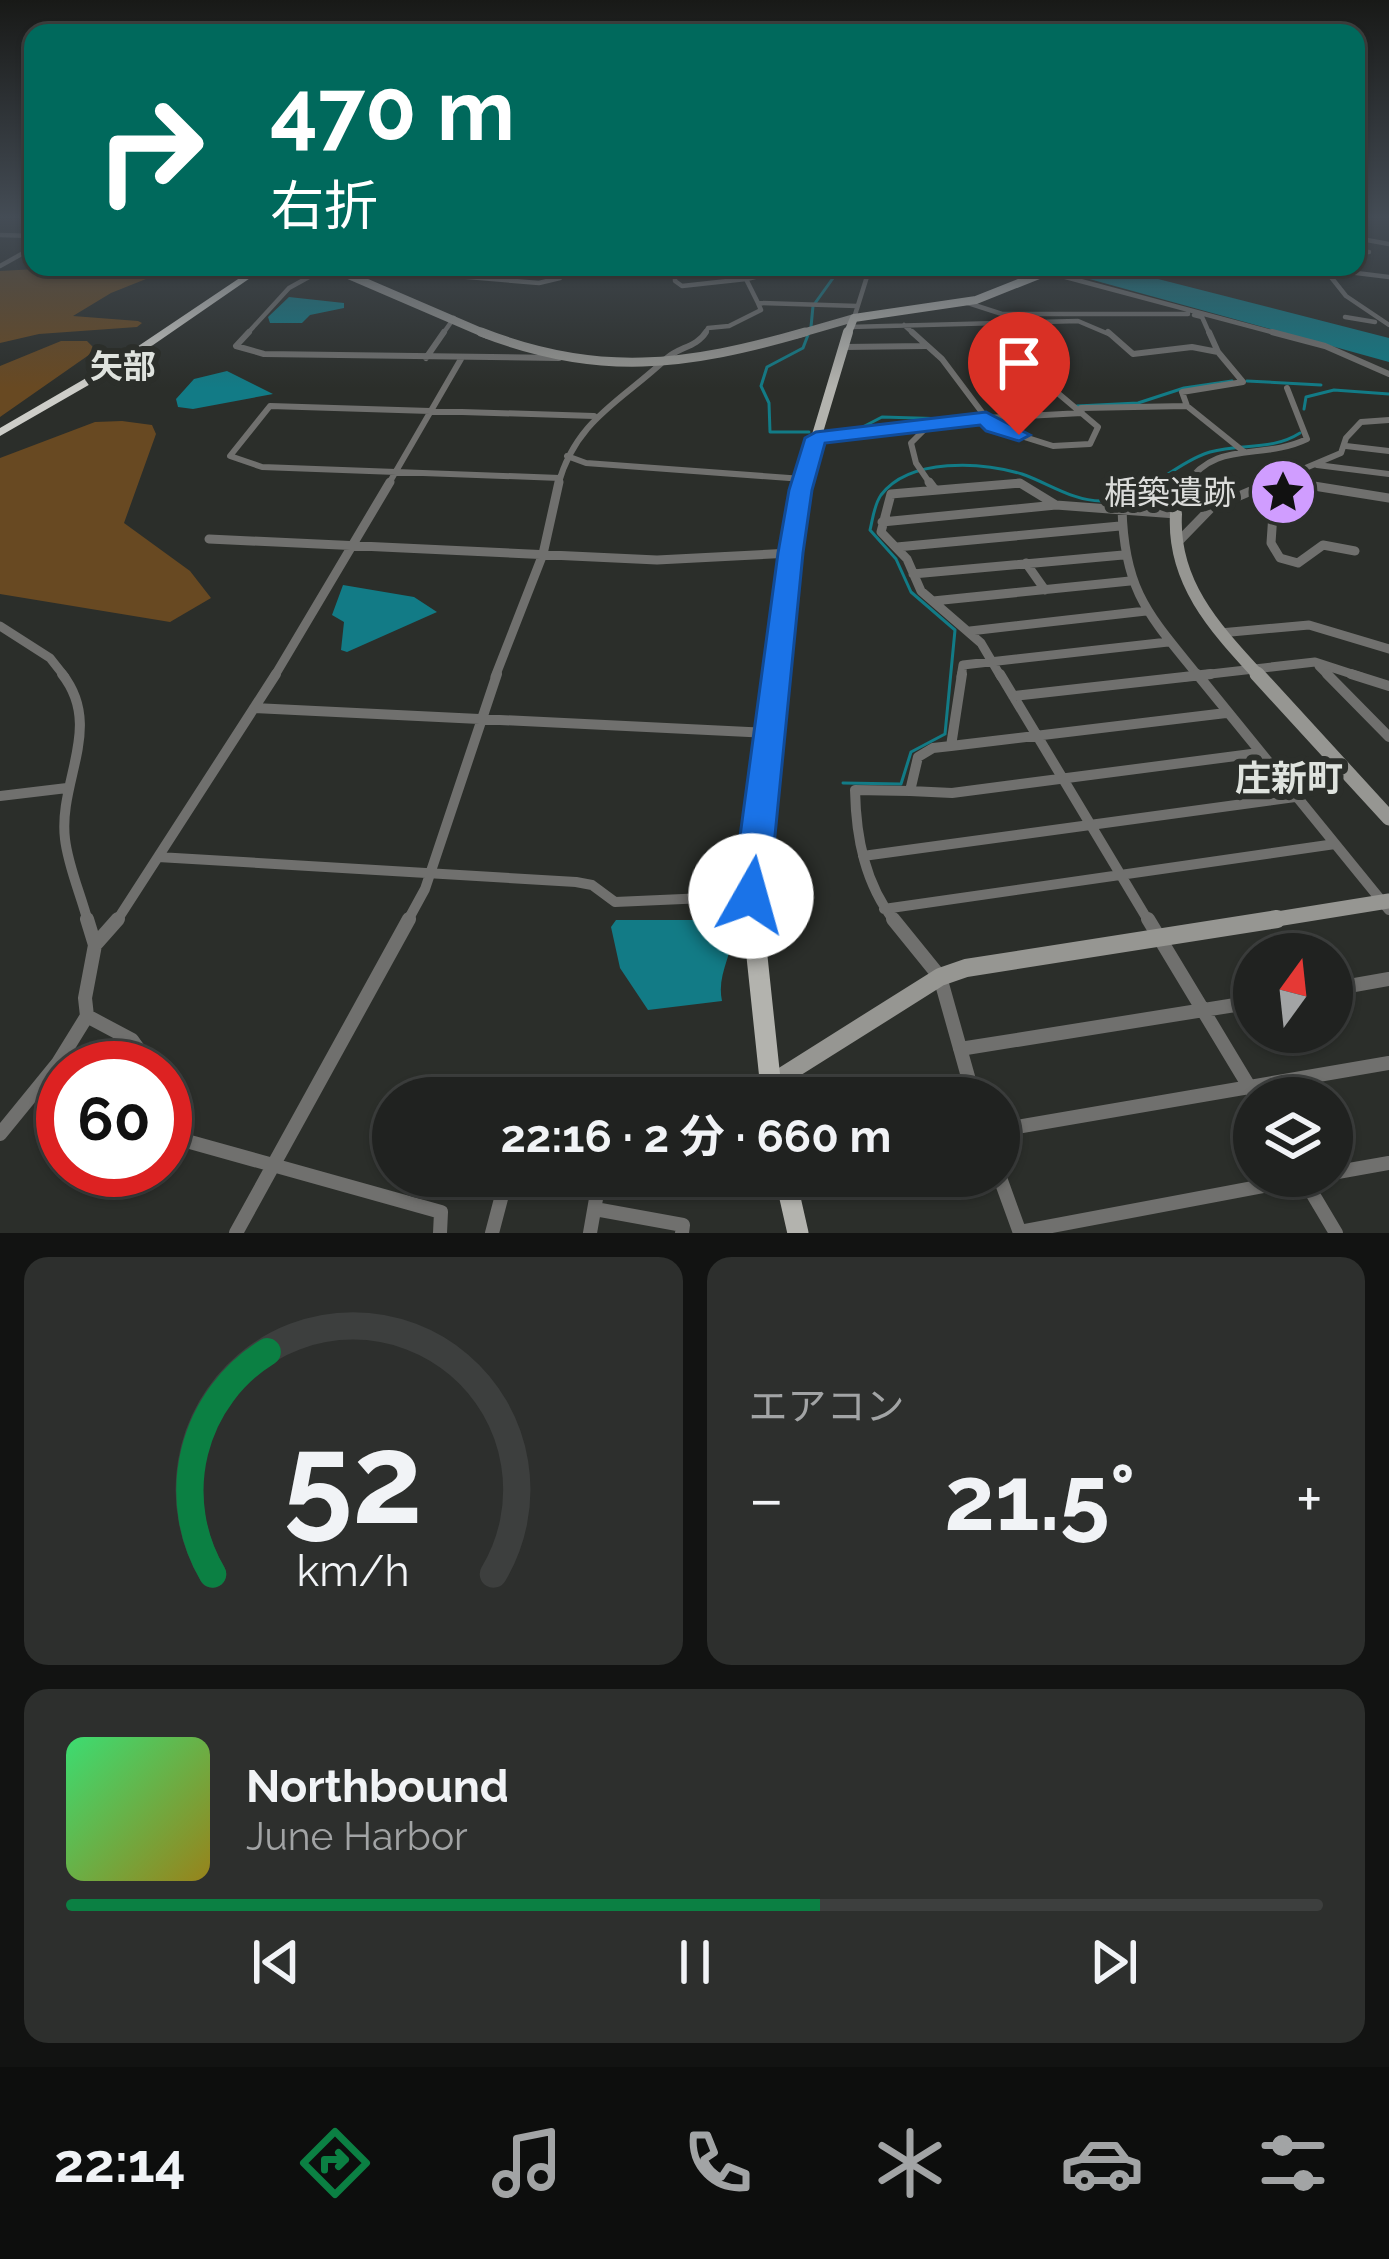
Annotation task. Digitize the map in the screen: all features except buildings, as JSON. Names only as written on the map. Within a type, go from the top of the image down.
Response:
[{"type":"highway","points":[[117,360],[236,276]]},
{"type":"highway","points":[[0,429],[248,276]]},
{"type":"main road","points":[[770,1077],[751,896],[790,553],[803,479],[853,317],[965,302],[1035,276]]},
{"type":"main road","points":[[790,1197],[798,1233]]},
{"type":"street","points":[[315,276],[289,288],[236,346],[264,354],[664,364],[853,317]]},
{"type":"street","points":[[352,276],[559,358]]},
{"type":"street","points":[[455,276],[539,283],[560,278]]},
{"type":"street","points":[[675,276],[682,286],[753,276]]},
{"type":"street","points":[[853,317],[867,276]]},
{"type":"street","points":[[1071,276],[1335,350],[1389,374]]},
{"type":"street","points":[[1330,276],[1346,296],[1389,326]]},
{"type":"street","points":[[236,1233],[429,875],[479,719],[543,554],[567,456],[595,416],[670,355],[701,340],[708,328],[729,326],[761,310],[746,279]]},
{"type":"street","points":[[965,302],[1001,314],[1197,316]]},
{"type":"street","points":[[758,303],[813,304],[904,326],[1012,324],[1058,316],[1104,329],[1133,354],[1192,347],[1218,352]]},
{"type":"street","points":[[1161,303],[1242,324]]},
{"type":"street","points":[[1197,316],[1218,352],[1244,381],[1182,392],[1186,406],[1238,448]]},
{"type":"street","points":[[1345,317],[1389,326]]},
{"type":"street","points":[[426,358],[454,318]]},
{"type":"street","points":[[904,326],[985,417],[1005,432],[1067,447],[1097,439],[1098,428],[1047,384],[1012,324]]},
{"type":"street","points":[[844,347],[926,346]]},
{"type":"street","points":[[95,945],[158,857],[354,548],[461,359]]},
{"type":"street","points":[[1287,388],[1307,439],[1289,447],[1238,448],[1189,473],[1175,514],[1174,547],[1183,577],[1220,633],[1389,818]]},
{"type":"street","points":[[560,478],[262,467],[230,456],[270,406],[595,416]]},
{"type":"street","points":[[816,438],[1079,408],[1186,406]]},
{"type":"street","points":[[1174,547],[1202,514],[1342,454],[1346,438],[1358,424],[1389,420]]},
{"type":"street","points":[[929,425],[911,441],[935,490]]},
{"type":"street","points":[[1346,446],[1389,452]]},
{"type":"street","points":[[567,456],[586,463],[803,479]]},
{"type":"street","points":[[1312,464],[1389,473]]},
{"type":"street","points":[[1282,476],[1293,486],[1389,498]]},
{"type":"street","points":[[1056,505],[1020,483],[891,494],[881,532],[897,547],[932,601],[970,631],[992,660],[1243,1077]]},
{"type":"street","points":[[1293,486],[1274,500],[1271,543],[1280,558],[1298,563],[1323,545],[1355,551]]},
{"type":"street","points":[[882,522],[1056,505],[1175,514]]},
{"type":"street","points":[[1122,508],[1123,554],[1130,581],[1146,611],[1387,904]]},
{"type":"street","points":[[989,511],[1007,537]]},
{"type":"street","points":[[897,547],[1120,526]]},
{"type":"street","points":[[209,539],[670,560],[790,553]]},
{"type":"street","points":[[913,574],[1123,554]]},
{"type":"street","points":[[1026,563],[1045,590]]},
{"type":"street","points":[[932,601],[1130,581]]},
{"type":"street","points":[[970,631],[1146,611]]},
{"type":"street","points":[[1220,633],[1309,625],[1389,649]]},
{"type":"street","points":[[0,626],[50,658],[79,695],[81,718],[64,837],[95,945],[85,998],[87,1016],[58,1064],[0,1134]]},
{"type":"street","points":[[951,746],[962,664],[1168,642]]},
{"type":"street","points":[[1013,696],[1315,662],[1389,686]]},
{"type":"street","points":[[1315,662],[1389,737]]},
{"type":"street","points":[[254,707],[770,734]]},
{"type":"street","points":[[910,790],[918,757],[933,748],[1226,712]]},
{"type":"street","points":[[1372,720],[1389,726]]},
{"type":"street","points":[[968,1077],[940,976],[884,909],[863,856],[856,834],[855,790],[952,793],[1259,753]]},
{"type":"street","points":[[0,796],[68,788]]},
{"type":"street","points":[[863,856],[1295,796]]},
{"type":"street","points":[[884,909],[1334,844]]},
{"type":"street","points":[[158,857],[576,882],[625,903],[751,896]]},
{"type":"street","points":[[792,1077],[940,976],[965,968],[1387,904]]},
{"type":"street","points":[[1353,985],[1389,979]]},
{"type":"street","points":[[960,1048],[1233,1006]]},
{"type":"street","points":[[87,1016],[133,1041]]},
{"type":"street","points":[[1326,1077],[1389,1063]]},
{"type":"street","points":[[1020,1127],[1233,1096]]},
{"type":"street","points":[[192,1143],[440,1212],[440,1233]]},
{"type":"street","points":[[1353,1169],[1389,1162]]},
{"type":"street","points":[[1007,1197],[1020,1233],[1233,1191]]},
{"type":"street","points":[[492,1233],[501,1197]]},
{"type":"street","points":[[590,1233],[597,1197]]},
{"type":"street","points":[[1317,1197],[1336,1233]]},
{"type":"street","points":[[595,1209],[682,1225],[682,1233]]},
{"type":"shaded area","points":[[0,274],[154,276],[111,293],[73,316],[142,323],[137,327],[39,334],[0,343]]},
{"type":"shaded area","points":[[61,341],[87,341],[96,350],[0,417],[0,366]]},
{"type":"shaded area","points":[[95,422],[152,425],[156,434],[124,523],[190,571],[211,598],[170,622],[0,594],[0,458]]},
{"type":"water","points":[[1078,276],[1146,276],[1389,338],[1389,362]]},
{"type":"water","points":[[289,297],[344,303],[344,308],[310,315],[302,323],[270,323],[268,317]]},
{"type":"water","points":[[227,371],[273,394],[193,409],[178,407],[176,399],[194,379]]},
{"type":"water","points":[[343,585],[414,597],[437,612],[347,652],[341,650],[344,622],[332,615]]},
{"type":"water","points":[[616,920],[707,920],[732,927],[721,981],[722,1001],[648,1010],[620,968],[611,927]]},
{"type":"waterway","points":[[811,327],[813,306],[835,276]]},
{"type":"waterway","points":[[808,335],[803,348],[767,367],[761,386],[769,403],[770,432],[809,432]]},
{"type":"waterway","points":[[1077,406],[1138,403],[1184,388],[1232,381]]},
{"type":"waterway","points":[[1247,381],[1321,385]]},
{"type":"waterway","points":[[1304,409],[1306,397],[1334,390],[1389,394]]},
{"type":"waterway","points":[[855,431],[882,417],[950,419]]},
{"type":"waterway","points":[[825,432],[845,432]]},
{"type":"waterway","points":[[843,783],[901,784],[911,752],[945,734],[955,630],[911,592],[896,559],[870,530],[881,495],[894,483],[928,468],[967,465],[1022,474],[1080,498],[1101,501],[1144,489],[1210,452],[1278,442],[1300,433]]},
{"type":"place","name":"楯築遺跡","points":[[1283,492]]},
{"type":"district","name":"矢部","points":[[123,366]]},
{"type":"district","name":"庄新町","points":[[1289,778]]},
{"type":"route","points":[[751,896],[790,553],[800,490],[816,438],[986,418],[993,427],[1019,435]]}]
